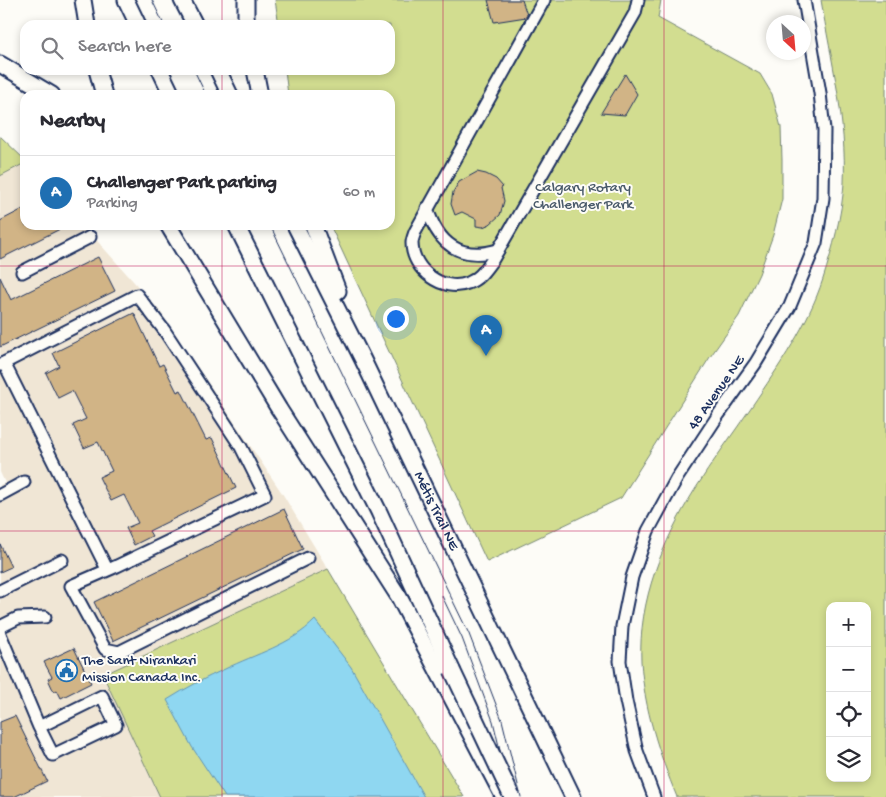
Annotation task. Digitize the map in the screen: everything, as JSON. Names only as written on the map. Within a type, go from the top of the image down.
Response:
[{"type":"main road","points":[[83,0],[86,20]]},
{"type":"main road","points":[[126,0],[136,20]]},
{"type":"main road","points":[[182,0],[192,20]]},
{"type":"main road","points":[[246,0],[246,20]]},
{"type":"main road","points":[[0,64],[44,90]]},
{"type":"main road","points":[[98,75],[103,90]]},
{"type":"main road","points":[[162,75],[170,90]]},
{"type":"main road","points":[[220,75],[228,90]]},
{"type":"main road","points":[[256,75],[259,90]]},
{"type":"main road","points":[[171,230],[279,409],[446,673],[510,797]]},
{"type":"main road","points":[[239,230],[380,512],[446,673]]},
{"type":"main road","name":"Métis Trail NE","points":[[298,230],[573,797]]},
{"type":"main road","points":[[315,230],[363,360]]},
{"type":"street","points":[[544,0],[414,232],[412,244],[415,257],[422,268],[428,276],[448,285],[468,283],[477,279],[485,270],[634,13],[638,0]]},
{"type":"street","name":"48 Avenue NE","points":[[654,797],[637,750],[626,702],[620,661],[622,626],[632,577],[648,531],[677,478],[755,364],[790,306],[816,243],[823,198],[824,130],[820,93],[804,0]]},
{"type":"street","points":[[426,208],[434,228],[449,244],[469,254],[498,250]]},
{"type":"street","points":[[22,272],[90,237]]},
{"type":"street","points":[[108,569],[2,364],[137,295],[164,330],[241,446],[265,495],[117,566],[71,586],[104,650],[119,652],[308,558]]},
{"type":"street","points":[[0,495],[24,482]]},
{"type":"street","points":[[0,591],[62,560]]},
{"type":"street","points":[[0,627],[18,618],[45,617]]},
{"type":"street","points":[[0,634],[39,727],[53,755],[116,725],[102,696],[39,727]]},
{"type":"shaded area","points":[[20,166],[20,230],[87,230],[159,310],[282,493],[328,569],[103,675],[160,797],[0,797],[0,485],[5,483],[0,472],[0,176]]},
{"type":"green space","name":"Calgary Rotary Challenger Park","points":[[275,0],[661,0],[658,18],[760,74],[772,94],[781,127],[782,199],[773,235],[759,274],[739,316],[710,357],[621,498],[487,562],[332,230],[395,230],[395,90],[287,90],[286,75],[395,75],[395,20],[278,20]]},
{"type":"green space","points":[[821,0],[886,0],[886,797],[677,797],[658,747],[645,696],[641,661],[641,639],[648,594],[663,551],[683,510],[701,480],[792,345],[817,296],[836,231],[844,183],[841,114]]},
{"type":"green space","points":[[0,136],[20,155],[20,166],[0,176]]},
{"type":"green space","points":[[328,569],[464,797],[160,797],[103,675]]},
{"type":"water","points":[[315,620],[351,667],[424,797],[225,797],[192,747],[167,700],[210,676],[284,643]]},
{"type":"building","points":[[488,0],[522,0],[527,15],[526,17],[494,22]]},
{"type":"building","points":[[625,74],[637,94],[625,115],[601,113]]},
{"type":"building","points":[[477,172],[496,179],[503,187],[501,188],[504,201],[500,215],[490,224],[483,227],[476,226],[476,219],[462,212],[455,215],[451,204],[453,192],[459,182]]},
{"type":"building","points":[[20,211],[20,230],[58,230],[0,259],[0,221]]},
{"type":"building","points":[[98,257],[115,291],[0,347],[0,277],[11,300]]},
{"type":"building","points":[[134,313],[159,366],[163,364],[177,392],[181,390],[206,440],[212,438],[236,488],[149,531],[152,536],[134,545],[126,528],[138,523],[124,495],[111,501],[99,477],[112,471],[98,442],[84,448],[73,425],[86,419],[72,391],[58,398],[46,373],[59,366],[53,353]]},
{"type":"building","points":[[284,509],[303,549],[113,641],[94,602]]},
{"type":"building","points":[[0,544],[11,567],[0,572]]},
{"type":"building","name":"The Sant Nirankari Mission Canada Inc.","points":[[74,648],[91,683],[61,698],[57,690],[54,692],[48,679],[52,677],[44,662]]},
{"type":"building","points":[[15,716],[47,781],[14,797],[0,797],[0,722]]},
{"type":"tram line","points":[[152,0],[162,20]]},
{"type":"tram line","points":[[196,75],[204,90]]},
{"type":"tram line","points":[[272,230],[469,634],[502,720],[521,797]]},
{"type":"tram line","points":[[442,596],[462,638],[493,721],[511,797]]},
{"type":"place","name":"Challenger Park parking","points":[[486,356]]},
{"type":"place","name":"The Sant Nirankari Mission Canada Inc.","points":[[66,670]]}]
